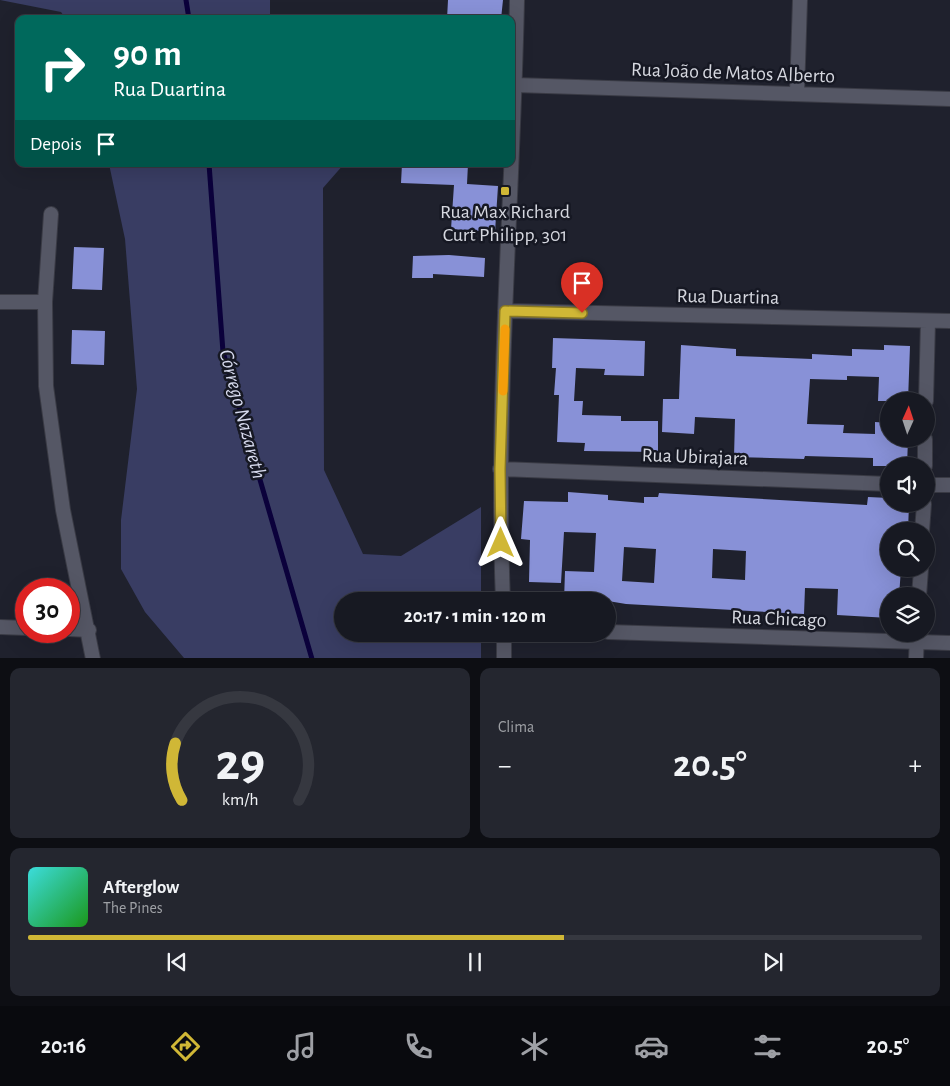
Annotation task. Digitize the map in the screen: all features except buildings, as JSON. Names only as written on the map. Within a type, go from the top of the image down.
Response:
[{"type":"street","points":[[515,85],[517,0]]},
{"type":"street","points":[[797,93],[800,0]]},
{"type":"street","name":"Rua João de Matos Alberto","points":[[515,85],[950,99]]},
{"type":"street","points":[[503,592],[500,469],[511,167]]},
{"type":"street","points":[[51,214],[45,302],[46,386],[63,510],[89,630],[93,658]]},
{"type":"street","points":[[0,302],[45,302]]},
{"type":"street","name":"Rua Duartina","points":[[505,311],[950,322]]},
{"type":"street","points":[[926,392],[928,321]]},
{"type":"street","name":"Rua Ubirajara","points":[[500,469],[880,484]]},
{"type":"street","points":[[935,486],[950,485]]},
{"type":"street","points":[[0,627],[15,628]]},
{"type":"street","points":[[80,630],[89,630]]},
{"type":"street","name":"Rua Chicago","points":[[616,632],[880,637]]},
{"type":"street","name":"Rua Chicago","points":[[935,641],[950,643]]},
{"type":"street","points":[[504,642],[504,658]]},
{"type":"street","points":[[916,658],[917,642]]},
{"type":"shaded area","points":[[0,0],[270,0],[270,15],[63,15],[61,12]]},
{"type":"shaded area","points":[[110,167],[341,167],[323,188],[324,470],[363,554],[401,556],[481,507],[481,592],[334,592],[334,642],[481,642],[481,658],[184,658],[145,612],[121,569],[121,520],[137,389],[125,239]]},
{"type":"waterway","name":"Córrego Nazareth","points":[[186,0],[188,15]]},
{"type":"waterway","name":"Córrego Nazareth","points":[[209,167],[223,352],[312,658]]},
{"type":"slow traffic","points":[[503,391],[505,329]]},
{"type":"place","name":"Rua Max Richard Curt Philipp, 301","points":[[505,191]]},
{"type":"route","points":[[501,543],[500,469],[505,311],[582,313]]}]
